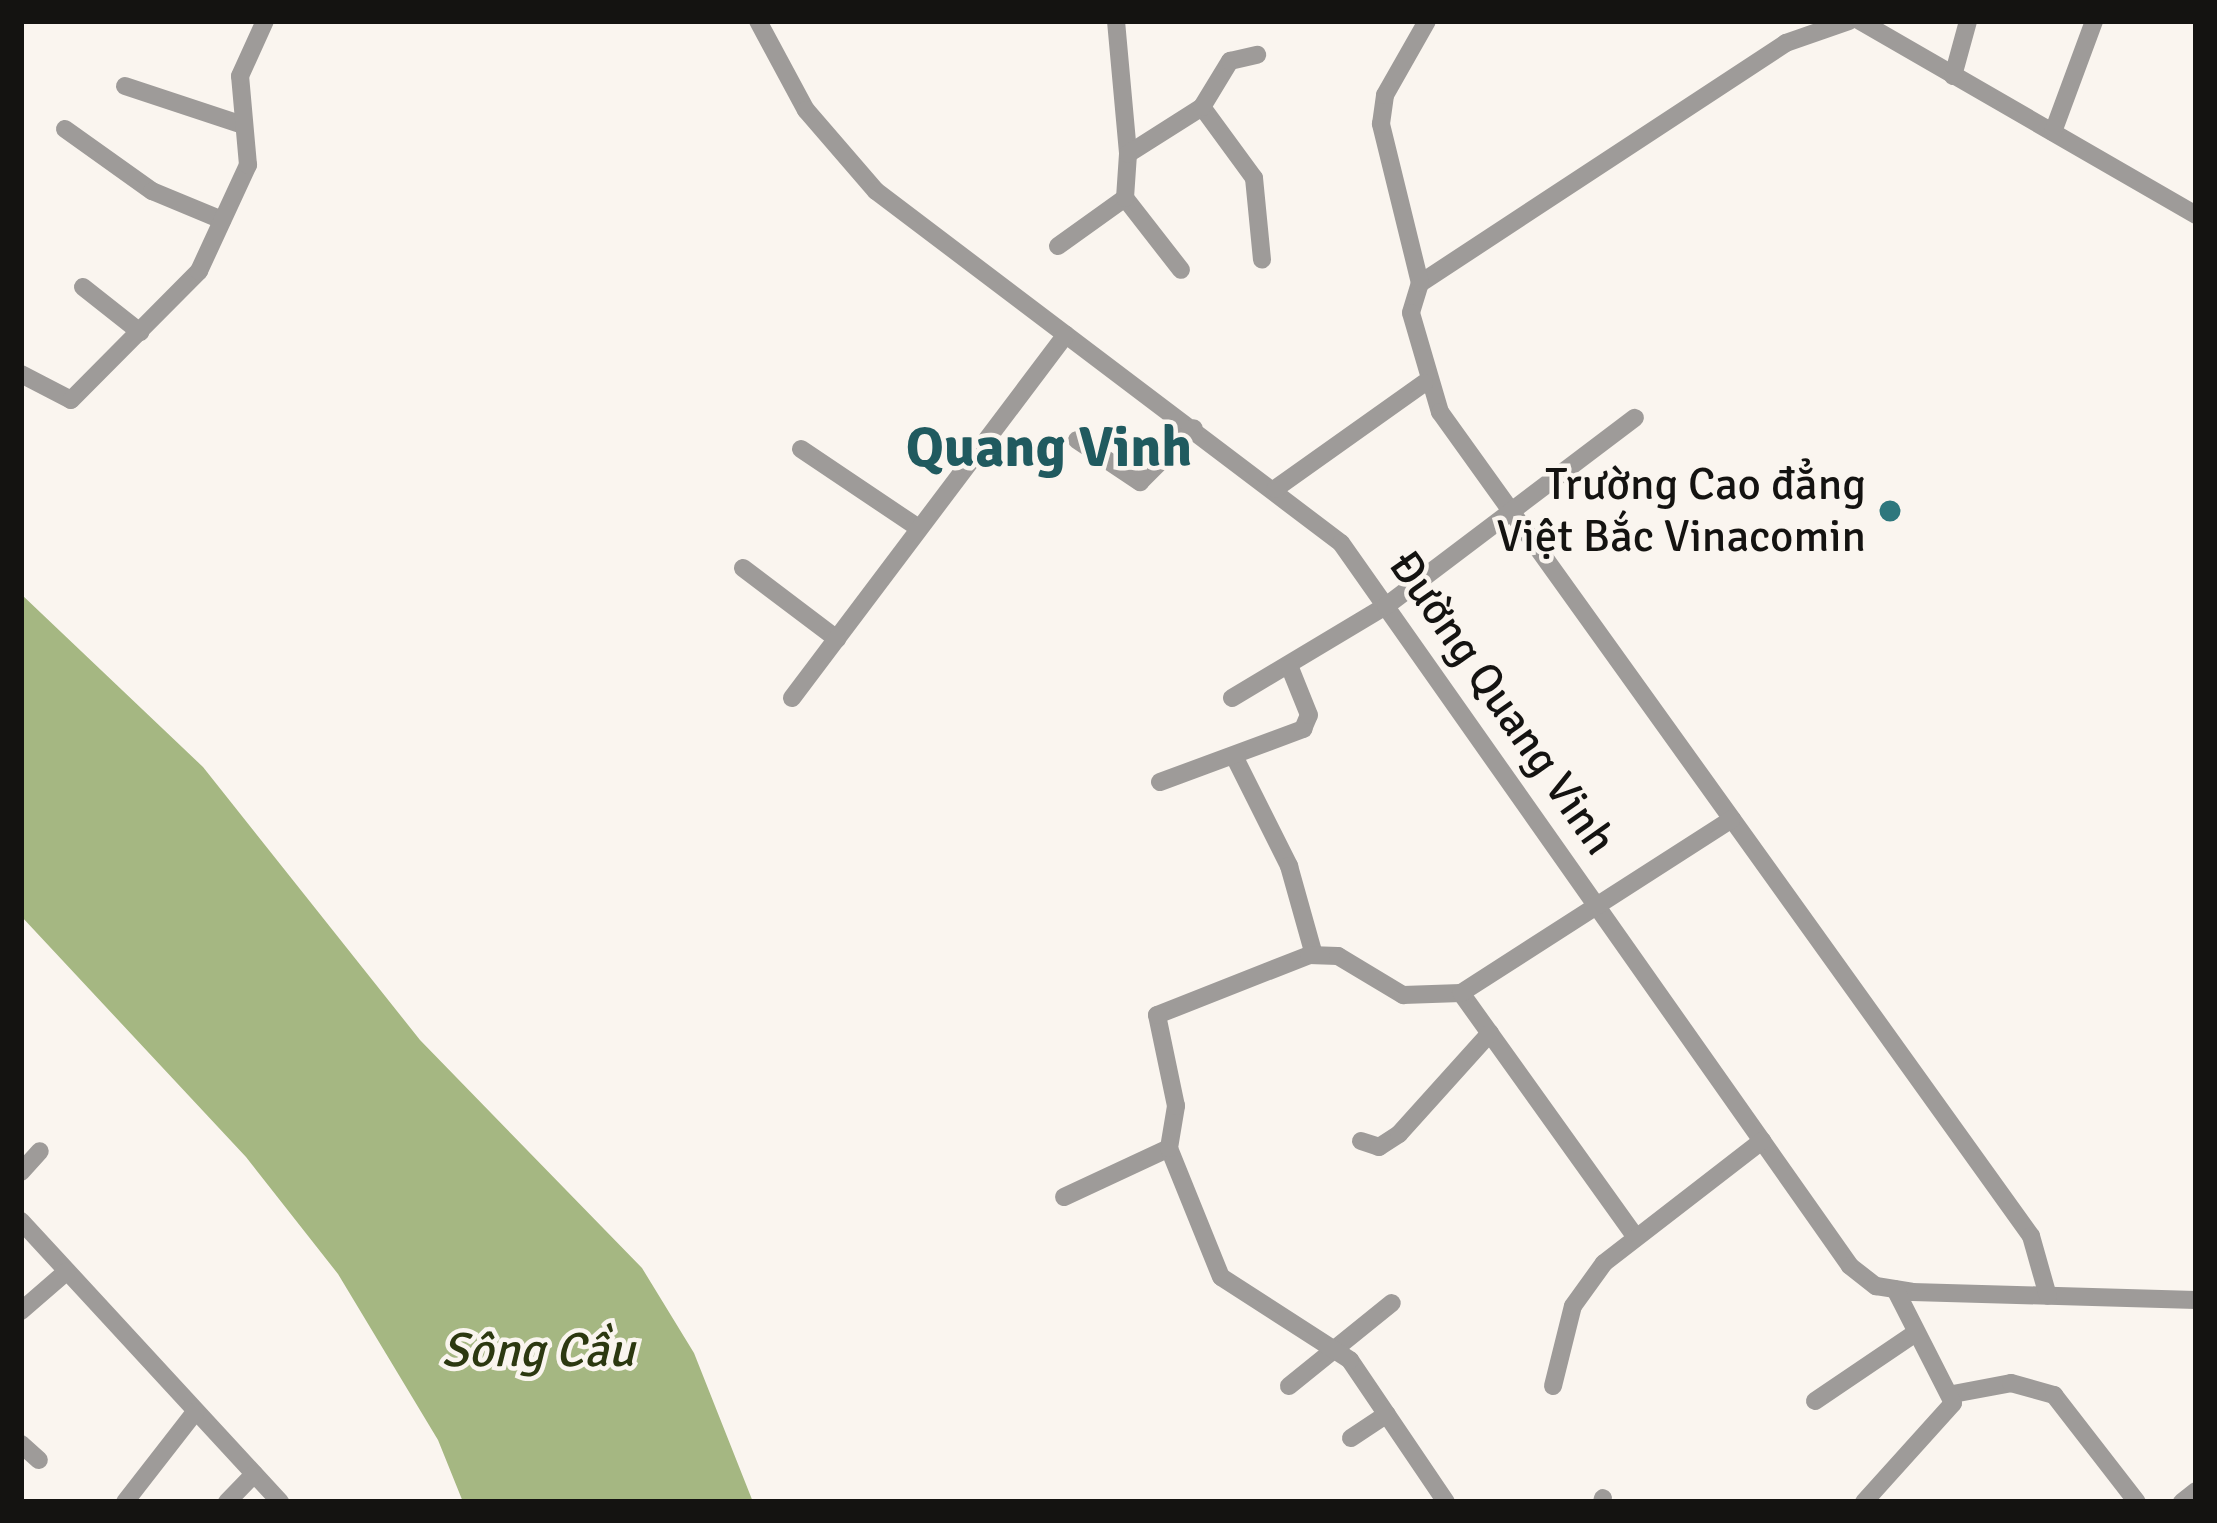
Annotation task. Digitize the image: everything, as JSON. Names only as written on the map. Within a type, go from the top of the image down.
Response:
[{"type":"street","points":[[21,374],[71,400],[199,271],[248,165],[239,124],[240,76],[266,21]]},
{"type":"street","name":"Đường Quang Vinh","points":[[758,21],[806,110],[876,191],[1275,488],[1341,543],[1850,1266],[1895,1289],[2196,1300]]},
{"type":"street","points":[[1116,21],[1128,154],[1125,198],[1181,270]]},
{"type":"street","points":[[1427,21],[1385,94],[1381,124],[1420,283],[1412,313],[1424,383],[2031,1236],[2048,1296]]},
{"type":"street","points":[[1420,283],[1786,43],[1849,21]]},
{"type":"street","points":[[1860,21],[2196,214]]},
{"type":"street","points":[[2053,132],[2094,21]]},
{"type":"street","points":[[1954,76],[1968,24]]},
{"type":"street","points":[[1128,154],[1202,107],[1230,61],[1257,55]]},
{"type":"street","points":[[125,86],[239,124]]},
{"type":"street","points":[[1202,107],[1254,178],[1262,260]]},
{"type":"street","points":[[64,129],[152,191],[222,220]]},
{"type":"street","points":[[1058,246],[1125,198]]},
{"type":"street","points":[[83,286],[140,332]]},
{"type":"street","points":[[792,698],[1066,335]]},
{"type":"street","points":[[1275,488],[1424,383]]},
{"type":"street","points":[[1232,698],[1290,668],[1386,606],[1514,514],[1635,418]]},
{"type":"street","points":[[1077,440],[1140,482],[1194,428]]},
{"type":"street","points":[[801,449],[917,527]]},
{"type":"street","points":[[743,568],[837,639]]},
{"type":"street","points":[[1160,782],[1236,760],[1303,729],[1309,715],[1290,668]]},
{"type":"street","points":[[1236,760],[1289,866],[1314,955]]},
{"type":"street","points":[[1446,1502],[1387,1414],[1338,1354],[1226,1283],[1169,1148],[1177,1106],[1157,1015],[1314,955],[1403,995],[1462,993],[1600,909],[1732,819]]},
{"type":"street","points":[[1462,993],[1636,1237]]},
{"type":"street","points":[[1360,1141],[1379,1147],[1399,1134],[1490,1033]]},
{"type":"street","points":[[1553,1386],[1573,1306],[1636,1237],[1762,1141]]},
{"type":"street","points":[[1064,1197],[1169,1148]]},
{"type":"street","points":[[21,1172],[40,1151]]},
{"type":"street","points":[[21,1221],[280,1502]]},
{"type":"street","points":[[21,1311],[66,1272]]},
{"type":"street","points":[[1895,1289],[1914,1334],[1953,1394]]},
{"type":"street","points":[[1289,1386],[1338,1354],[1393,1303]]},
{"type":"street","points":[[1816,1401],[1914,1334]]},
{"type":"street","points":[[1864,1502],[1953,1394],[2011,1383],[2054,1395],[2137,1502]]},
{"type":"street","points":[[125,1502],[195,1412]]},
{"type":"street","points":[[1351,1438],[1387,1414]]},
{"type":"street","points":[[21,1444],[39,1460]]},
{"type":"street","points":[[226,1502],[254,1474]]},
{"type":"street","points":[[2182,1502],[2196,1491]]},
{"type":"water","name":"Sông Cầu","points":[[21,594],[203,767],[420,1040],[642,1268],[694,1353],[753,1502],[463,1502],[438,1440],[338,1274],[246,1157],[21,916]]},
{"type":"place","name":"Trường Cao đẳng Việt Bắc Vinacomin","points":[[1890,511]]},
{"type":"district","name":"Quang Vinh","points":[[1049,448]]}]
